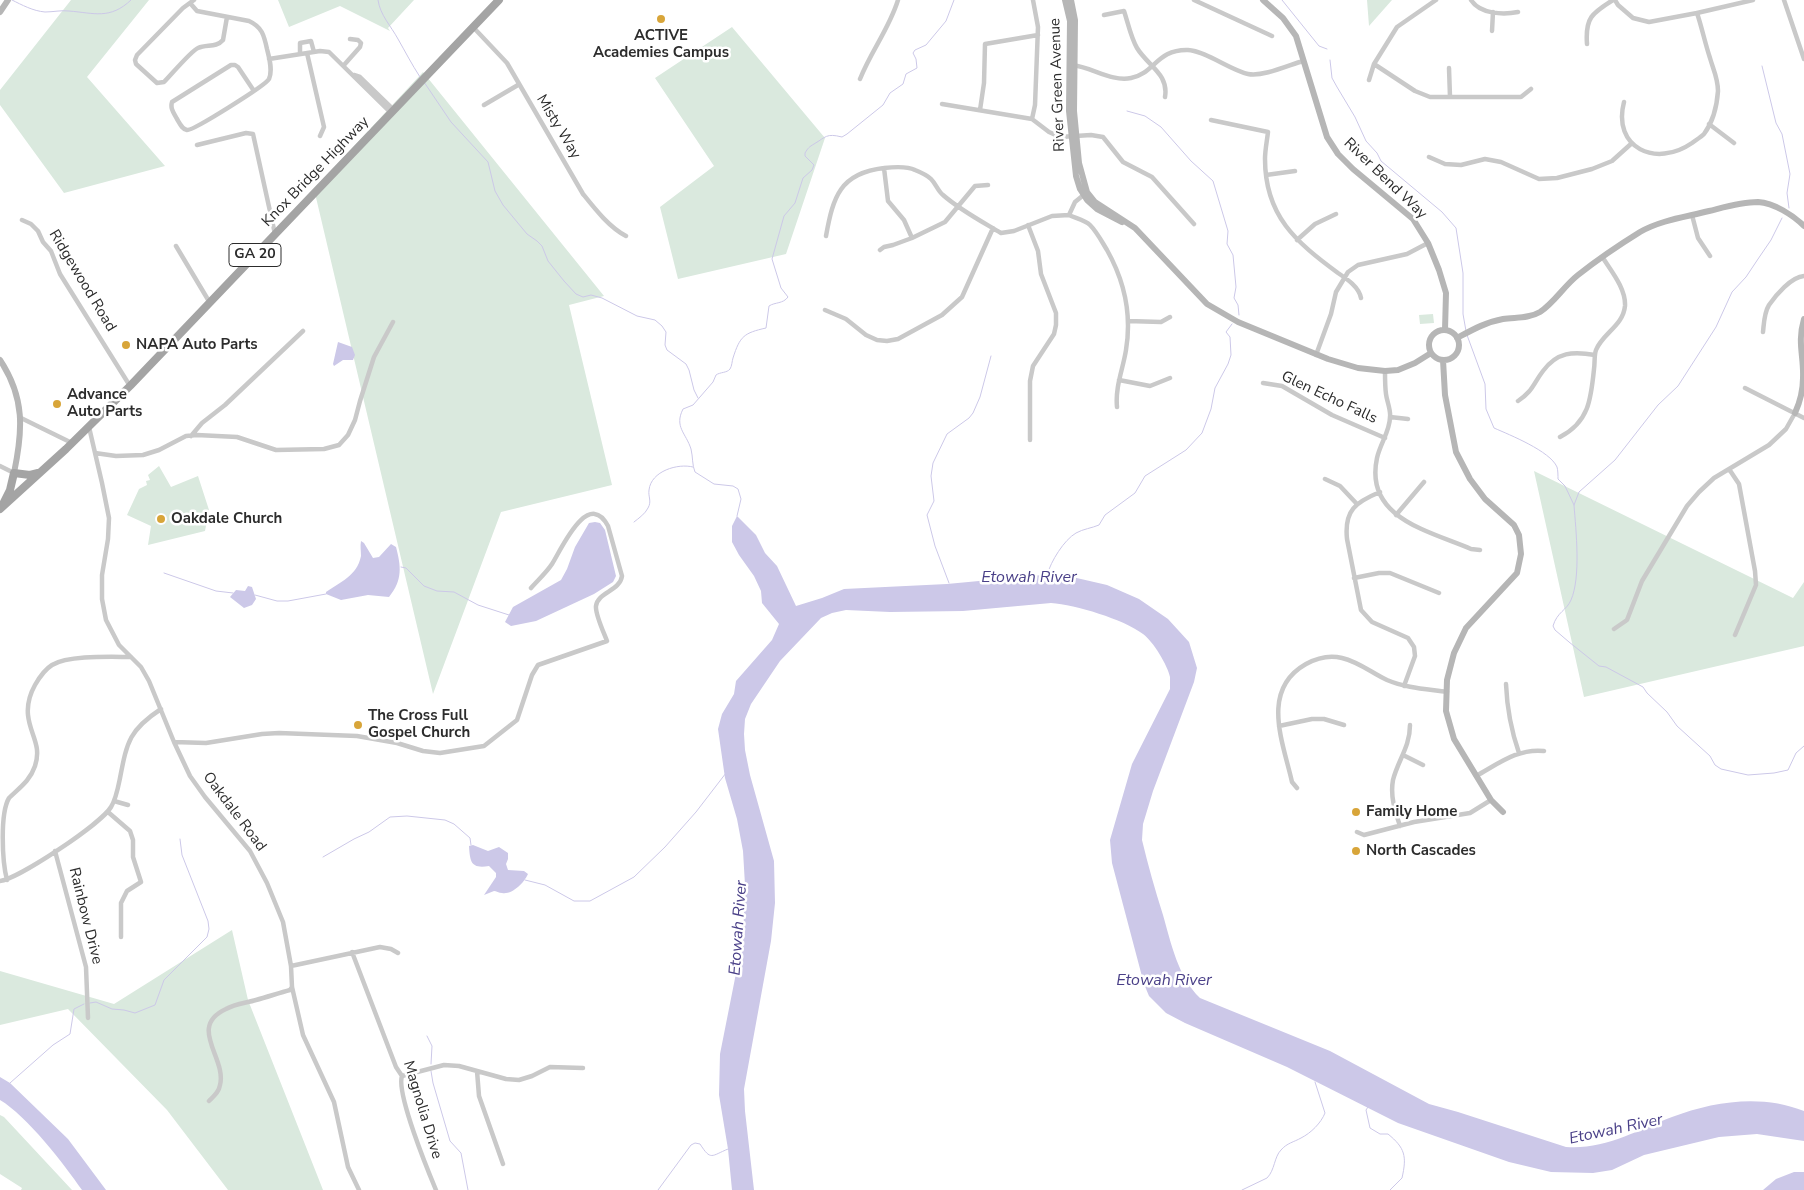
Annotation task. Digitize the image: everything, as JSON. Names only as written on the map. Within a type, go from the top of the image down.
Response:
[{"type":"main road","name":"Knox Bridge Highway","points":[[89,427],[499,0]]},
{"type":"main road","name":"GA 20","points":[[1,505],[89,427]]},
{"type":"main road","name":"GA 20","points":[[1,505],[10,490],[14,473]]},
{"type":"main road","points":[[14,473],[30,475],[38,473]]},
{"type":"street","points":[[0,10],[8,0]]},
{"type":"street","points":[[860,79],[865,66],[892,20],[898,0]]},
{"type":"street","points":[[1032,119],[1035,105],[1038,35],[1033,0]]},
{"type":"street","name":"River Green Avenue","points":[[1065,0],[1070,21],[1072,65]]},
{"type":"street","name":"River Green Avenue","points":[[1071,0],[1075,20],[1069,111],[1074,136],[1076,176],[1097,210],[1135,228],[1207,304],[1238,322],[1316,354],[1358,368],[1385,371],[1398,370],[1431,353]]},
{"type":"street","points":[[1194,0],[1272,36]]},
{"type":"street","name":"River Bend Way","points":[[1263,0],[1283,18],[1296,36],[1327,137],[1338,154],[1353,169],[1413,219],[1428,243],[1446,293],[1445,330]]},
{"type":"street","points":[[1369,80],[1374,64],[1397,27],[1436,0]]},
{"type":"street","points":[[1471,0],[1475,6],[1484,11],[1510,14],[1518,12]]},
{"type":"street","points":[[1587,44],[1586,30],[1589,18],[1596,11],[1614,0],[1632,18],[1649,22],[1753,0]]},
{"type":"street","points":[[1784,0],[1804,60]]},
{"type":"street","points":[[227,17],[224,40],[218,45],[197,48],[164,82],[157,83],[136,64],[137,55],[192,1],[197,11],[249,21],[261,29],[270,71],[266,83],[254,91],[192,130],[181,127],[171,106],[174,100],[231,66],[235,65],[238,67],[254,91]]},
{"type":"street","points":[[1104,16],[1124,11],[1137,48],[1164,79],[1165,97]]},
{"type":"street","points":[[1492,31],[1493,12]]},
{"type":"street","points":[[1624,102],[1621,122],[1627,139],[1640,151],[1660,154],[1681,150],[1703,134],[1713,117],[1718,91],[1716,74],[1697,13]]},
{"type":"street","name":"Misty Way","points":[[473,27],[507,63],[518,85],[583,194],[594,208],[619,232],[626,236]]},
{"type":"street","points":[[980,110],[984,83],[985,44],[1038,35]]},
{"type":"street","points":[[344,65],[360,47],[358,40],[350,39]]},
{"type":"street","points":[[300,54],[300,43],[307,41],[311,42],[314,52]]},
{"type":"street","points":[[269,60],[320,50],[329,52],[354,75],[360,77],[393,111]]},
{"type":"street","points":[[1072,65],[1085,67],[1116,78],[1132,78],[1143,73],[1166,54],[1180,50],[1191,50],[1248,74],[1260,74],[1303,60]]},
{"type":"street","points":[[308,53],[324,127],[320,136]]},
{"type":"street","points":[[1374,64],[1414,91],[1430,97],[1521,97],[1531,89]]},
{"type":"street","points":[[1449,68],[1450,97]]},
{"type":"street","points":[[484,104],[518,85]]},
{"type":"street","points":[[942,104],[1032,119],[1049,132],[1060,137],[1091,134],[1103,138],[1123,162],[1152,177],[1194,224]]},
{"type":"street","points":[[1211,120],[1268,132],[1264,158],[1266,175],[1277,213],[1298,240],[1344,277],[1360,294],[1361,298]]},
{"type":"street","points":[[1709,124],[1734,143]]},
{"type":"street","points":[[197,146],[253,134],[276,234]]},
{"type":"street","points":[[1429,157],[1445,164],[1461,165],[1485,160],[1501,162],[1539,179],[1557,178],[1592,169],[1612,161],[1632,143]]},
{"type":"street","points":[[884,168],[888,201],[904,220],[912,238]]},
{"type":"street","points":[[826,236],[831,209],[840,189],[852,178],[868,170],[884,168],[914,169],[931,179],[941,193],[957,206],[1001,233],[1014,231],[1052,216],[1069,215],[1089,224],[1099,236],[1118,270],[1124,290],[1128,321],[1126,350],[1116,395],[1117,407]]},
{"type":"street","points":[[1266,175],[1295,171]]},
{"type":"street","points":[[880,250],[884,246],[912,238],[945,222],[975,186],[988,185]]},
{"type":"street","points":[[1069,215],[1076,202],[1085,193]]},
{"type":"street","points":[[1457,338],[1486,324],[1502,319],[1538,314],[1548,307],[1559,293],[1577,276],[1641,232],[1662,222],[1741,204],[1759,202],[1779,208],[1798,219],[1804,226]]},
{"type":"street","points":[[1298,240],[1315,224],[1336,214]]},
{"type":"street","points":[[1692,215],[1698,238],[1710,256]]},
{"type":"street","name":"Ridgewood Road","points":[[22,220],[31,224],[38,231],[43,242],[51,251],[60,274],[130,386]]},
{"type":"street","points":[[1028,225],[1038,251],[1041,274],[1056,313],[1054,334],[1033,366],[1030,381],[1030,440]]},
{"type":"street","points":[[825,310],[846,319],[866,335],[877,340],[898,339],[942,315],[962,297],[993,228]]},
{"type":"street","points":[[1316,354],[1331,314],[1336,292],[1344,277],[1358,265],[1406,254],[1428,243]]},
{"type":"street","points":[[176,246],[210,302]]},
{"type":"street","points":[[1560,437],[1573,430],[1581,420],[1591,392],[1596,350],[1621,320],[1625,307],[1624,294],[1603,258]]},
{"type":"street","points":[[1763,332],[1768,306],[1789,282],[1799,276],[1804,276]]},
{"type":"street","points":[[1128,321],[1161,322],[1170,317]]},
{"type":"street","points":[[1614,630],[1626,620],[1642,581],[1687,506],[1714,478],[1769,445],[1786,429],[1802,397],[1803,368],[1800,340],[1804,319]]},
{"type":"street","points":[[95,453],[116,456],[143,455],[159,450],[179,439],[191,436],[237,437],[276,450],[324,449],[339,445],[348,435],[355,420],[374,357],[394,322]]},
{"type":"street","points":[[1440,330],[1454,334],[1457,338],[1459,346],[1452,358],[1443,360],[1434,357],[1431,353],[1428,344],[1432,335],[1440,330]]},
{"type":"street","points":[[191,436],[202,423],[225,405],[303,331]]},
{"type":"street","points":[[1518,401],[1529,394],[1543,371],[1554,360],[1566,354],[1578,352],[1595,355]]},
{"type":"street","points":[[0,360],[17,393],[21,418],[20,445],[14,473],[0,466]]},
{"type":"street","points":[[1443,360],[1445,395],[1456,452],[1470,479],[1485,499],[1514,524],[1519,535],[1521,554],[1517,573],[1466,628],[1454,653],[1447,680],[1446,711],[1454,740],[1491,800],[1503,812]]},
{"type":"street","points":[[1385,371],[1390,418],[1385,438],[1377,457],[1375,479],[1382,498],[1396,515],[1405,521],[1471,549],[1480,550]]},
{"type":"street","points":[[1119,380],[1150,386],[1170,378]]},
{"type":"street","name":"Glen Echo Falls","points":[[1263,383],[1282,386],[1332,415],[1385,438]]},
{"type":"street","points":[[1745,388],[1804,418]]},
{"type":"street","points":[[21,418],[72,443]]},
{"type":"street","points":[[1390,418],[1408,419]]},
{"type":"street","name":"Oakdale Road","points":[[89,427],[109,518],[102,575],[103,608],[119,646],[141,667],[195,784],[250,851],[267,882],[282,922],[291,966],[292,987],[303,1035],[334,1102],[348,1167],[358,1188]]},
{"type":"street","points":[[1729,469],[1739,484],[1756,585],[1735,636]]},
{"type":"street","points":[[1325,479],[1340,486],[1356,503]]},
{"type":"street","points":[[1396,515],[1424,482]]},
{"type":"street","points":[[1380,492],[1356,503],[1349,514],[1345,526],[1361,610],[1372,622],[1408,638],[1414,647],[1415,656],[1404,686]]},
{"type":"street","points":[[174,742],[183,744],[206,743],[279,733],[357,736],[440,753],[485,745],[517,720],[532,675],[538,665],[607,642],[596,608],[598,601],[619,584],[622,576],[608,526],[601,517],[590,515],[580,520],[550,566],[531,588]]},
{"type":"street","points":[[1354,578],[1378,573],[1390,573],[1439,593]]},
{"type":"street","points":[[1297,788],[1292,782],[1277,717],[1283,687],[1298,669],[1330,656],[1344,658],[1404,686],[1447,692]]},
{"type":"street","points":[[7,880],[2,849],[1,826],[3,809],[8,800],[20,790],[34,771],[38,756],[27,713],[33,689],[43,673],[56,663],[90,658],[131,657]]},
{"type":"street","points":[[1506,684],[1507,707],[1511,729],[1519,754]]},
{"type":"street","points":[[0,881],[7,880],[55,851],[86,831],[108,812],[114,801],[129,740],[139,726],[161,709]]},
{"type":"street","points":[[1279,726],[1312,719],[1324,719],[1344,725]]},
{"type":"street","points":[[1400,826],[1392,803],[1393,781],[1410,738],[1410,725]]},
{"type":"street","points":[[1476,776],[1519,754],[1533,750],[1544,751]]},
{"type":"street","points":[[1403,755],[1423,765]]},
{"type":"street","points":[[1357,832],[1364,835],[1414,822],[1470,812],[1491,800]]},
{"type":"street","points":[[114,801],[128,805]]},
{"type":"street","points":[[108,812],[130,830],[133,840],[133,857],[141,882],[127,891],[121,902],[121,937]]},
{"type":"street","name":"Rainbow Drive","points":[[55,851],[86,967],[88,1018]]},
{"type":"street","points":[[291,966],[380,947],[391,949],[398,953]]},
{"type":"street","name":"Magnolia Drive","points":[[352,952],[396,1067],[402,1076],[400,1082],[409,1118],[436,1190]]},
{"type":"street","points":[[209,1101],[218,1092],[221,1079],[218,1061],[210,1043],[210,1024],[213,1019],[227,1008],[290,990],[292,987]]},
{"type":"street","points":[[402,1076],[444,1065],[460,1066],[506,1079],[519,1080],[550,1067],[583,1068]]},
{"type":"street","points":[[477,1071],[480,1096],[503,1164]]},
{"type":"street","points":[[351,1190],[358,1188]]},
{"type":"shaded area","points":[[71,0],[149,0],[87,77],[165,166],[64,193],[0,105],[0,90]]},
{"type":"shaded area","points":[[278,0],[414,0],[388,28],[390,31],[340,6],[289,27]]},
{"type":"shaded area","points":[[1367,0],[1392,0],[1369,26]]},
{"type":"shaded area","points":[[732,27],[825,138],[786,254],[678,279],[660,207],[714,166],[655,78]]},
{"type":"shaded area","points":[[423,72],[604,296],[569,305],[612,485],[501,512],[433,694],[314,189]]},
{"type":"shaded area","points":[[1433,314],[1434,323],[1420,324],[1419,315]]},
{"type":"shaded area","points":[[159,466],[171,487],[198,476],[209,510],[205,531],[148,545],[151,526],[127,515],[139,489],[147,485],[146,481],[150,480],[148,475]]},
{"type":"shaded area","points":[[1534,471],[1793,598],[1804,582],[1804,646],[1584,697]]},
{"type":"shaded area","points":[[232,930],[248,1000],[323,1190],[228,1190],[167,1110],[68,1009],[0,1025],[0,971],[114,1004]]},
{"type":"shaded area","points":[[0,1115],[4,1117],[72,1190],[21,1190],[22,1188],[0,1174]]},
{"type":"water","points":[[338,342],[352,347],[355,355],[353,360],[343,360],[334,366],[333,364]]},
{"type":"water","name":"Etowah River","points":[[737,516],[756,535],[765,553],[777,566],[796,606],[844,589],[947,584],[1043,575],[1068,576],[1107,585],[1139,599],[1168,619],[1189,642],[1197,668],[1194,682],[1153,791],[1143,824],[1142,840],[1176,959],[1192,990],[1200,998],[1330,1051],[1429,1104],[1566,1147],[1580,1147],[1607,1142],[1688,1111],[1704,1107],[1755,1101],[1788,1106],[1804,1111],[1804,1141],[1757,1134],[1719,1137],[1644,1155],[1612,1170],[1593,1173],[1551,1172],[1509,1162],[1398,1123],[1287,1067],[1166,1013],[1149,996],[1144,984],[1112,863],[1110,840],[1132,764],[1170,689],[1169,672],[1160,654],[1151,642],[1143,634],[1124,623],[1061,604],[1051,603],[963,611],[890,612],[846,610],[821,618],[780,661],[751,704],[745,719],[745,750],[750,775],[774,861],[775,903],[771,941],[744,1089],[754,1190],[732,1190],[728,1149],[719,1095],[720,1054],[743,938],[745,885],[743,851],[737,819],[725,778],[718,729],[722,714],[734,694],[736,681],[772,640],[779,624],[762,603],[761,591],[754,576],[732,542],[732,526]]},
{"type":"water","points":[[589,523],[600,523],[605,530],[616,576],[613,582],[594,594],[536,621],[511,626],[505,622],[513,607],[561,580],[575,547]]},
{"type":"water","points":[[361,541],[373,558],[379,557],[391,544],[396,547],[400,573],[394,591],[389,597],[368,595],[341,600],[326,594],[326,592],[347,578],[356,569],[361,556]]},
{"type":"water","points":[[248,586],[252,587],[256,599],[252,605],[244,608],[230,597],[236,590],[245,591]]},
{"type":"water","points":[[473,845],[488,851],[499,847],[508,853],[506,864],[508,870],[524,871],[528,874],[517,888],[510,892],[494,891],[484,895],[496,877],[496,873],[489,866],[483,867],[473,863],[469,846]]},
{"type":"water","points":[[0,1077],[10,1083],[68,1139],[106,1190],[82,1190],[33,1129],[11,1107],[0,1100]]},
{"type":"water","points":[[1794,1172],[1804,1172],[1804,1190],[1763,1190],[1776,1179]]},
{"type":"waterway","points":[[12,0],[28,8],[45,12],[66,11],[94,14],[109,13],[131,0]]},
{"type":"waterway","points":[[378,0],[383,16],[420,77]]},
{"type":"waterway","points":[[737,516],[741,499],[738,489],[733,486],[714,484],[695,472],[691,449],[680,425],[683,409],[693,405],[713,382],[716,375],[730,369],[738,345],[744,337],[766,328],[769,306],[784,301],[788,297],[781,288],[772,259],[784,216],[795,203],[803,178],[812,170],[814,165],[805,156],[806,151],[826,136],[842,137],[883,105],[890,93],[903,84],[906,74],[917,68],[913,53],[915,50],[926,45],[946,21],[954,0]]},
{"type":"waterway","points":[[1282,0],[1319,46],[1327,49]]},
{"type":"waterway","points":[[1330,60],[1332,78],[1355,117],[1366,141],[1377,153],[1381,161],[1442,212],[1456,228],[1463,273],[1463,314],[1466,331]]},
{"type":"waterway","points":[[1762,66],[1776,123],[1782,134],[1790,174],[1787,193],[1789,208]]},
{"type":"waterway","points":[[424,82],[451,122],[488,162],[495,191],[503,205],[527,234],[542,246],[548,261],[564,281],[576,294],[583,297],[591,295],[602,298],[637,316],[655,320],[662,326],[666,332],[665,345],[667,350],[686,364],[698,398]]},
{"type":"waterway","points":[[1127,111],[1145,116],[1161,127],[1191,161],[1213,181],[1228,231],[1227,244],[1233,255],[1236,287],[1234,298],[1238,305],[1239,315]]},
{"type":"waterway","points":[[1782,218],[1771,240],[1746,277],[1732,292],[1716,327],[1678,386],[1658,405],[1615,460],[1579,492],[1574,505],[1577,554],[1574,590],[1571,600],[1557,617],[1553,626],[1555,630],[1599,666],[1606,667],[1643,687],[1667,712],[1677,726],[1710,756],[1715,765],[1721,769],[1748,775],[1788,770],[1796,753],[1804,746]]},
{"type":"waterway","points":[[1047,575],[1058,551],[1071,536],[1099,525],[1105,515],[1135,493],[1145,476],[1186,450],[1202,433],[1211,409],[1215,388],[1231,355],[1230,337],[1226,332],[1232,324]]},
{"type":"waterway","points":[[1467,335],[1485,384],[1486,409],[1494,428],[1538,449],[1553,461],[1557,467],[1558,479],[1565,486],[1574,505]]},
{"type":"waterway","points":[[949,583],[935,546],[927,515],[934,501],[931,476],[933,463],[947,434],[973,413],[980,397],[991,356]]},
{"type":"waterway","points":[[634,522],[648,508],[651,483],[660,473],[680,466],[693,467]]},
{"type":"waterway","points":[[401,567],[406,568],[424,586],[437,591],[454,592],[478,605],[509,615]]},
{"type":"waterway","points":[[164,573],[216,591],[233,593]]},
{"type":"waterway","points":[[255,595],[277,601],[288,601],[326,594]]},
{"type":"waterway","points":[[525,880],[545,885],[574,901],[590,901],[634,877],[665,847],[696,812],[726,773]]},
{"type":"waterway","points":[[323,857],[369,832],[390,817],[407,816],[445,820],[454,824],[470,838],[471,845]]},
{"type":"waterway","points":[[90,1003],[96,1002],[112,1009],[135,1013],[155,1005],[164,980],[207,937],[208,921],[182,855],[180,839]]},
{"type":"waterway","points":[[10,1083],[53,1045],[70,1034],[74,1009],[84,1004]]},
{"type":"waterway","points":[[427,1036],[432,1046],[431,1064]]},
{"type":"waterway","points":[[431,1071],[450,1141],[461,1153],[468,1190]]},
{"type":"waterway","points":[[1242,1190],[1267,1178],[1281,1150],[1308,1133],[1321,1120],[1325,1113],[1315,1082]]},
{"type":"waterway","points":[[1368,1107],[1366,1110],[1370,1128],[1380,1134],[1388,1134],[1398,1144],[1403,1153],[1402,1178],[1390,1190]]},
{"type":"waterway","points":[[658,1190],[691,1145],[695,1143],[700,1144],[709,1155],[715,1155],[728,1149]]},
{"type":"place","name":"ACTIVE Academies Campus","points":[[661,19]]},
{"type":"place","name":"NAPA Auto Parts","points":[[126,345]]},
{"type":"place","name":"Advance Auto Parts","points":[[57,404]]},
{"type":"place","name":"Oakdale Church","points":[[161,519]]},
{"type":"place","name":"The Cross Full Gospel Church","points":[[358,725]]},
{"type":"place","name":"Family Home","points":[[1356,812]]},
{"type":"place","name":"North Cascades","points":[[1356,851]]}]
